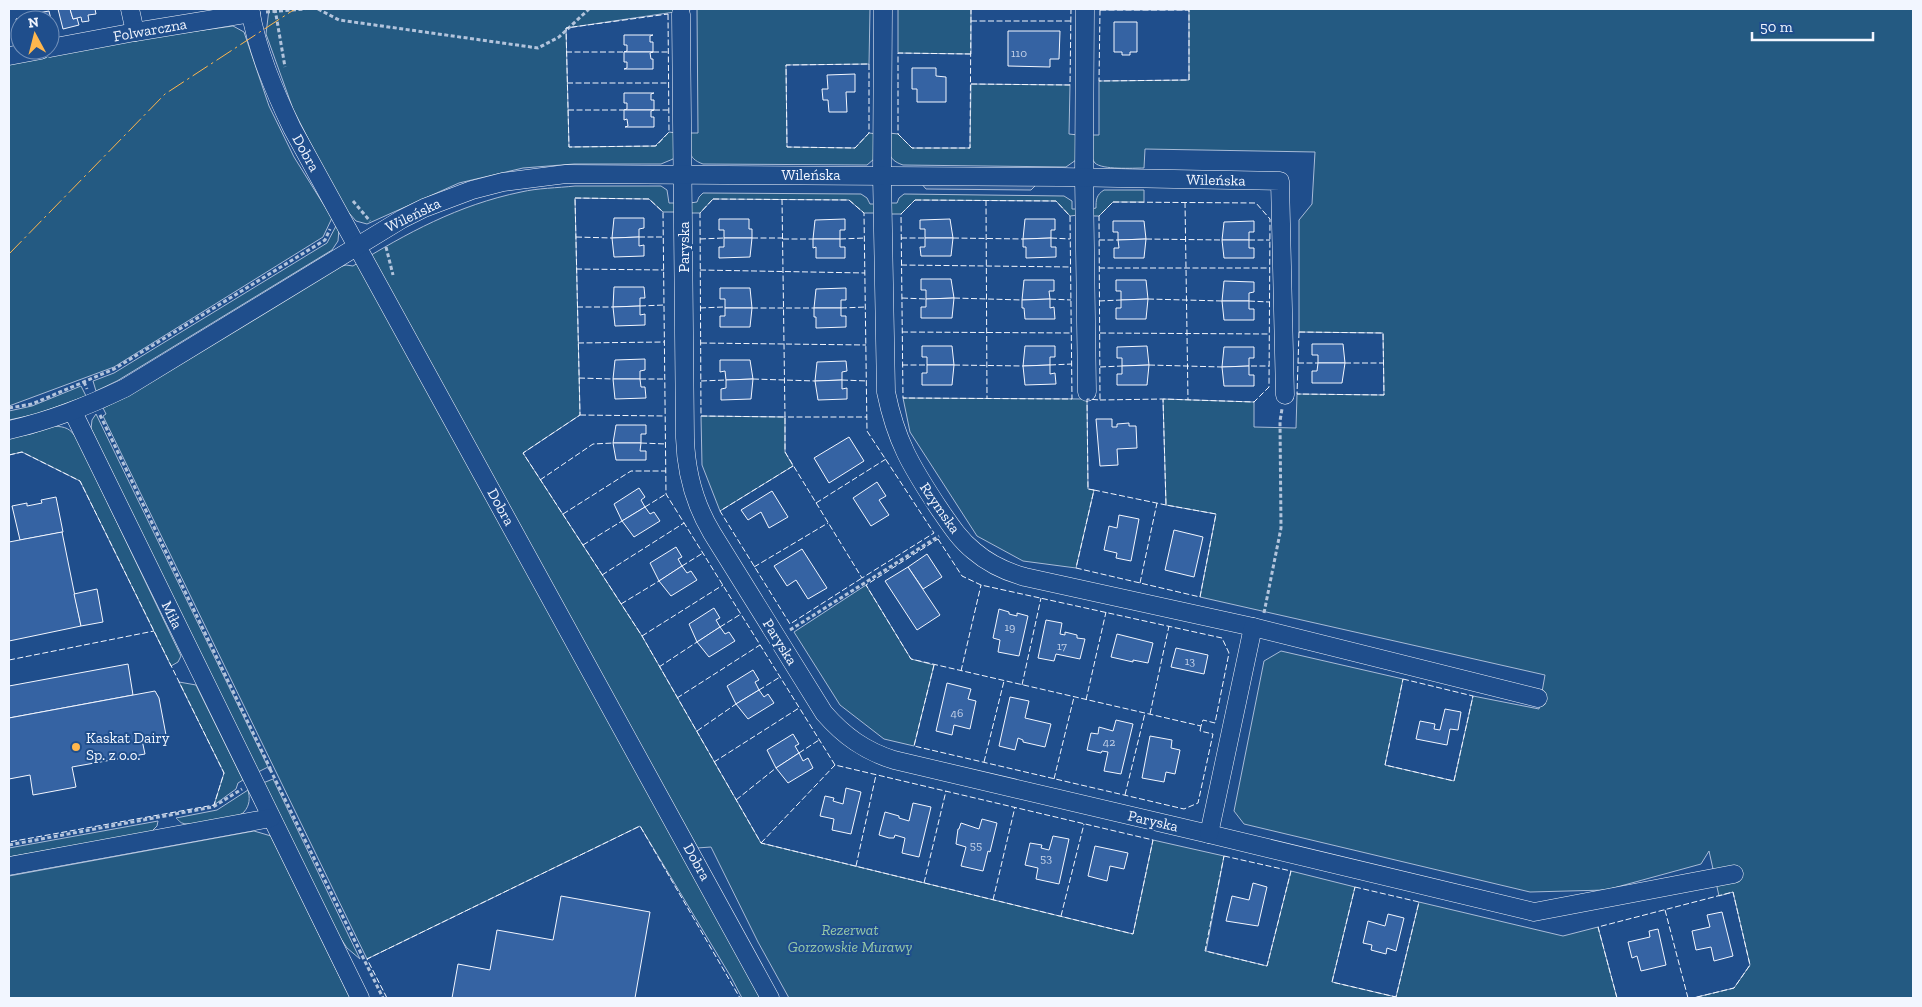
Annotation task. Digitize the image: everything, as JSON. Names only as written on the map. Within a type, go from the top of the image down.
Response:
[{"type":"street","points":[[130,9],[135,32]]},
{"type":"street","name":"Rzymska","points":[[883,9],[882,176],[885,382],[890,414],[904,452],[921,482],[952,528],[974,551],[987,561],[1012,573],[1039,581],[1257,628],[1538,698]]},
{"type":"street","points":[[1085,9],[1084,177],[1087,392]]},
{"type":"street","name":"Folwarczna","points":[[60,46],[250,11]]},
{"type":"street","name":"Dobra","points":[[250,11],[260,51],[280,103],[763,982],[770,998]]},
{"type":"street","name":"Paryska","points":[[681,14],[685,438],[687,472],[703,519],[777,638],[824,713],[856,743],[881,756],[1534,912],[1734,874]]},
{"type":"street","name":"Wileńska","points":[[357,245],[424,208],[472,190],[503,182],[566,174],[1084,177],[1280,182],[1285,395]]},
{"type":"street","points":[[9,430],[73,412],[125,388],[357,245]]},
{"type":"street","name":"Miła","points":[[73,412],[360,998]]},
{"type":"street","points":[[1209,834],[1257,628]]},
{"type":"street","points":[[9,866],[271,818]]},
{"type":"path","points":[[250,11],[305,9]]},
{"type":"path","points":[[318,9],[339,20],[538,48],[559,37],[589,9]]},
{"type":"path","points":[[9,408],[32,404],[114,369],[324,240],[334,223],[341,216]]},
{"type":"path","points":[[84,382],[270,769],[383,998]]},
{"type":"path","points":[[1257,628],[1281,528],[1280,421],[1285,395]]},
{"type":"path","points":[[777,638],[952,528]]},
{"type":"path","points":[[9,845],[213,808],[270,769]]},
{"type":"green space","points":[[269,9],[695,9],[566,28],[569,147],[655,146],[669,132],[676,133],[676,153],[673,159],[661,164],[574,164],[523,168],[459,183],[367,224],[356,221],[342,205],[293,109],[266,34]]},
{"type":"green space","points":[[697,9],[870,9],[869,64],[786,65],[787,147],[855,148],[869,133],[877,134],[874,159],[867,165],[703,164],[694,159],[689,148],[689,133],[698,133]]},
{"type":"green space","points":[[898,9],[971,9],[971,54],[898,53]]},
{"type":"green space","points":[[1100,9],[1913,9],[1913,998],[1693,998],[1734,988],[1750,965],[1733,892],[1719,896],[1709,851],[1701,864],[1606,890],[1530,892],[1244,824],[1234,811],[1264,661],[1281,651],[1403,679],[1385,765],[1454,781],[1473,696],[1539,709],[1545,675],[1200,597],[1216,514],[1166,505],[1163,399],[1254,402],[1254,427],[1296,428],[1297,394],[1384,395],[1383,333],[1299,332],[1299,220],[1312,204],[1315,152],[1145,149],[1144,168],[1111,168],[1095,163],[1091,154],[1090,135],[1099,135],[1099,81],[1189,80],[1189,10]]},
{"type":"green space","points":[[233,26],[244,32],[269,106],[294,157],[332,218],[323,237],[114,367],[9,406],[9,63],[25,60],[60,60],[60,53],[131,40]]},
{"type":"green space","points":[[971,84],[1070,85],[1069,134],[1078,135],[1076,160],[1066,167],[903,165],[893,160],[889,153],[889,133],[898,134],[912,148],[970,148]]},
{"type":"green space","name":"Rezerwat Gorzowskie Murawy","points":[[575,186],[661,186],[667,190],[669,203],[675,203],[675,212],[663,212],[649,199],[575,198],[580,415],[523,453],[642,636],[761,843],[1133,934],[1153,840],[1224,856],[1206,951],[1267,966],[1291,871],[1355,887],[1332,982],[1396,997],[1419,902],[1563,936],[1598,927],[1617,998],[789,998],[758,942],[711,847],[683,849],[760,998],[742,998],[640,826],[367,959],[103,416],[106,414],[103,408],[128,396],[339,267],[353,266],[393,242],[454,212],[521,192]]},
{"type":"green space","points":[[1104,190],[1144,190],[1144,202],[1113,202],[1099,216],[1091,216],[1091,209],[1096,208],[1097,198]]},
{"type":"green space","points":[[703,193],[861,194],[867,198],[870,204],[875,204],[875,213],[864,213],[849,200],[713,199],[700,213],[690,213],[690,203],[697,202]]},
{"type":"green space","points":[[904,194],[1064,196],[1072,201],[1072,209],[1078,209],[1078,215],[1070,216],[1056,201],[915,200],[901,214],[890,214],[890,203],[897,203]]},
{"type":"green space","points":[[336,226],[339,229],[338,241],[332,250],[117,381],[96,391],[93,381],[114,373],[327,243]]},
{"type":"green space","points":[[81,386],[86,396],[37,414],[9,420],[9,411],[32,406]]},
{"type":"green space","points":[[903,398],[1087,399],[1088,489],[1094,490],[1076,568],[1023,561],[977,536],[910,432]]},
{"type":"green space","points":[[96,414],[268,767],[258,772],[91,429],[92,420]]},
{"type":"green space","points":[[701,416],[785,417],[785,452],[793,466],[720,511],[702,465]]},
{"type":"green space","points":[[54,426],[67,429],[77,439],[181,656],[178,662],[171,666],[80,481],[22,452],[9,455],[9,438],[31,434]]},
{"type":"green space","points":[[866,585],[911,659],[934,665],[914,746],[884,739],[840,705],[794,632]]},
{"type":"green space","points":[[179,682],[196,685],[243,780],[238,783],[236,789],[214,805],[224,773]]},
{"type":"green space","points":[[273,779],[360,959],[347,948],[336,931],[263,783]]},
{"type":"green space","points":[[248,790],[248,804],[240,815],[224,820],[195,824],[182,823],[176,818],[217,810]]},
{"type":"green space","points":[[158,821],[157,826],[151,832],[9,857],[9,848]]},
{"type":"green space","points":[[254,831],[271,836],[350,998],[9,998],[9,876]]},
{"type":"shaded area","points":[[920,182],[1038,183],[1031,190],[926,189]]},
{"type":"building","points":[[70,9],[73,19],[77,18],[79,25],[63,29],[60,10],[58,10]]},
{"type":"building","points":[[70,9],[95,9],[96,14],[88,15],[89,21],[82,22],[81,17],[73,19]]},
{"type":"building","points":[[1114,22],[1137,22],[1137,52],[1130,52],[1130,55],[1122,55],[1122,52],[1114,52]]},
{"type":"building","points":[[1008,31],[1060,31],[1059,59],[1050,59],[1050,67],[1008,66]]},
{"type":"building","points":[[624,35],[653,35],[650,36],[650,42],[653,42],[653,52],[624,52],[627,51],[627,45],[624,45]]},
{"type":"building","points":[[624,52],[653,52],[650,53],[651,59],[653,59],[653,69],[624,69],[627,68],[627,62],[624,62]]},
{"type":"building","points":[[912,68],[936,68],[936,76],[946,77],[946,102],[917,102],[917,89],[912,89]]},
{"type":"building","points":[[855,74],[855,92],[846,92],[847,112],[829,112],[828,100],[823,100],[822,89],[828,89],[827,75]]},
{"type":"building","points":[[624,93],[654,93],[651,94],[651,100],[654,100],[654,110],[624,110],[627,109],[627,103],[624,103]]},
{"type":"building","points":[[624,110],[654,110],[651,111],[651,117],[654,117],[654,127],[625,127],[628,126],[627,119],[624,120]]},
{"type":"building","points":[[614,218],[644,218],[644,228],[639,229],[639,237],[612,238]]},
{"type":"building","points":[[719,219],[749,219],[749,229],[752,229],[752,238],[724,238],[724,230],[719,230]]},
{"type":"building","points":[[845,219],[845,230],[840,230],[840,239],[813,239],[815,220]]},
{"type":"building","points":[[950,219],[953,238],[925,238],[925,229],[920,229],[920,220]]},
{"type":"building","points":[[1025,219],[1055,219],[1055,230],[1051,230],[1051,238],[1023,239]]},
{"type":"building","points":[[1113,221],[1144,221],[1146,239],[1118,240],[1118,232],[1113,232]]},
{"type":"building","points":[[1254,221],[1254,232],[1249,232],[1249,240],[1222,240],[1224,222]]},
{"type":"building","points":[[639,237],[639,246],[644,245],[644,256],[614,257],[612,238]]},
{"type":"building","points":[[724,238],[752,238],[750,257],[719,258],[719,247],[724,247]]},
{"type":"building","points":[[925,238],[953,238],[951,256],[921,256],[920,247],[925,247]]},
{"type":"building","points":[[1051,238],[1051,247],[1056,247],[1056,257],[1026,258],[1026,247],[1023,247],[1023,239]]},
{"type":"building","points":[[813,239],[840,239],[840,247],[845,247],[845,258],[816,258],[816,247],[813,248]]},
{"type":"building","points":[[1146,239],[1144,258],[1114,258],[1114,248],[1119,248],[1118,240]]},
{"type":"building","points":[[1222,240],[1249,240],[1249,248],[1254,248],[1254,258],[1224,258]]},
{"type":"building","points":[[921,279],[951,279],[954,298],[926,299],[926,290],[921,290]]},
{"type":"building","points":[[1024,280],[1054,280],[1054,291],[1049,291],[1050,299],[1022,300]]},
{"type":"building","points":[[1116,280],[1146,280],[1148,299],[1121,300],[1121,291],[1116,291]]},
{"type":"building","points":[[1224,281],[1254,282],[1254,292],[1249,293],[1249,301],[1222,301]]},
{"type":"building","points":[[614,287],[644,287],[645,298],[640,298],[640,306],[613,307]]},
{"type":"building","points":[[720,288],[750,288],[752,308],[725,308],[725,299],[720,299]]},
{"type":"building","points":[[846,288],[846,300],[841,300],[841,308],[814,308],[816,289]]},
{"type":"building","points":[[954,298],[952,318],[921,318],[921,307],[926,307],[926,299]]},
{"type":"building","points":[[1050,299],[1050,308],[1054,307],[1055,319],[1025,319],[1022,300]]},
{"type":"building","points":[[1148,299],[1146,319],[1116,319],[1116,308],[1121,308],[1121,300]]},
{"type":"building","points":[[1222,301],[1249,301],[1249,309],[1254,309],[1254,320],[1224,320]]},
{"type":"building","points":[[640,306],[640,315],[645,314],[645,325],[615,326],[613,307]]},
{"type":"building","points":[[725,308],[752,308],[750,327],[720,327],[720,316],[725,316]]},
{"type":"building","points":[[814,308],[841,308],[841,316],[846,316],[846,327],[816,328]]},
{"type":"building","points":[[1312,344],[1343,344],[1345,363],[1318,363],[1318,355],[1312,355]]},
{"type":"building","points":[[922,346],[952,346],[954,365],[927,365],[927,357],[922,357]]},
{"type":"building","points":[[1025,346],[1055,346],[1055,357],[1050,357],[1050,365],[1023,366]]},
{"type":"building","points":[[1147,346],[1149,365],[1122,366],[1122,358],[1117,358],[1117,347]]},
{"type":"building","points":[[1224,347],[1254,347],[1254,358],[1249,358],[1249,366],[1222,367]]},
{"type":"building","points":[[645,359],[645,370],[640,371],[640,379],[613,379],[615,360]]},
{"type":"building","points":[[720,360],[750,360],[753,379],[726,380],[725,371],[720,372]]},
{"type":"building","points":[[846,361],[847,371],[842,372],[842,380],[815,381],[817,362]]},
{"type":"building","points":[[1318,363],[1345,363],[1342,383],[1312,383],[1312,371],[1317,371]]},
{"type":"building","points":[[927,365],[954,365],[952,385],[922,385],[922,373],[927,373]]},
{"type":"building","points":[[1050,365],[1050,374],[1055,373],[1056,384],[1025,385],[1023,366]]},
{"type":"building","points":[[1149,365],[1147,385],[1117,385],[1117,374],[1122,374],[1122,366]]},
{"type":"building","points":[[1249,366],[1249,375],[1254,375],[1254,386],[1224,386],[1222,367]]},
{"type":"building","points":[[613,379],[640,379],[641,387],[645,387],[646,398],[615,399]]},
{"type":"building","points":[[753,379],[751,399],[721,400],[721,389],[726,388],[726,380]]},
{"type":"building","points":[[842,380],[842,389],[847,388],[847,399],[818,400],[815,381]]},
{"type":"building","points":[[1096,419],[1112,419],[1112,427],[1117,427],[1117,424],[1129,423],[1129,426],[1136,426],[1137,448],[1117,449],[1118,465],[1100,466]]},
{"type":"building","points":[[616,425],[646,425],[646,434],[641,434],[641,443],[613,443]]},
{"type":"building","points":[[849,437],[864,461],[829,483],[814,458]]},
{"type":"building","points":[[613,443],[641,443],[640,451],[646,451],[646,460],[616,460]]},
{"type":"building","points":[[877,482],[886,496],[879,500],[889,515],[871,526],[853,498]]},
{"type":"building","points":[[639,488],[645,497],[641,500],[645,507],[622,521],[614,504]]},
{"type":"building","points":[[772,491],[788,517],[769,528],[761,512],[748,520],[741,510]]},
{"type":"building","points":[[56,497],[63,532],[20,540],[12,506],[42,503],[41,500]]},
{"type":"building","points":[[645,507],[650,514],[654,512],[660,521],[634,537],[622,521]]},
{"type":"building","points":[[1119,515],[1139,519],[1131,561],[1116,558],[1117,553],[1104,550],[1109,526],[1117,528]]},
{"type":"building","points":[[1174,530],[1203,537],[1194,577],[1165,570]]},
{"type":"building","points":[[62,532],[81,626],[9,641],[9,542]]},
{"type":"building","points":[[676,547],[682,557],[678,559],[682,566],[659,581],[650,563]]},
{"type":"building","points":[[802,549],[827,588],[808,599],[796,580],[787,586],[774,566]]},
{"type":"building","points":[[927,554],[942,577],[923,589],[908,567]]},
{"type":"building","points":[[682,566],[687,573],[691,571],[697,580],[671,596],[659,581]]},
{"type":"building","points":[[908,567],[940,615],[917,630],[885,581]]},
{"type":"building","points":[[97,589],[103,622],[81,626],[74,594]]},
{"type":"building","points":[[714,608],[720,618],[716,620],[720,627],[697,642],[689,624]]},
{"type":"building","points":[[999,609],[1017,616],[1017,613],[1028,616],[1019,656],[998,652],[1000,640],[993,638]]},
{"type":"building","points":[[1046,620],[1062,623],[1060,634],[1065,635],[1065,632],[1077,635],[1077,638],[1085,639],[1080,659],[1056,654],[1054,661],[1038,658]]},
{"type":"building","points":[[720,627],[725,634],[729,632],[735,641],[709,657],[697,642]]},
{"type":"building","points":[[1117,634],[1153,643],[1148,663],[1111,657]]},
{"type":"building","points":[[1176,648],[1208,655],[1204,674],[1171,667]]},
{"type":"building","points":[[128,664],[133,695],[9,718],[9,686]]},
{"type":"building","points":[[753,670],[759,680],[755,682],[759,690],[736,704],[727,686]]},
{"type":"building","points":[[947,683],[971,689],[968,699],[976,701],[970,729],[954,725],[952,735],[936,731]]},
{"type":"building","points":[[759,690],[764,697],[768,694],[774,703],[748,719],[736,704]]},
{"type":"building","name":"Kaskat Dairy Sp. z o.o.","points":[[155,691],[159,698],[166,735],[142,740],[145,754],[72,767],[76,787],[33,795],[30,775],[9,779],[9,718]]},
{"type":"building","points":[[1010,697],[1029,701],[1025,718],[1051,724],[1045,747],[1023,742],[1023,740],[1018,738],[1015,750],[999,746]]},
{"type":"building","points":[[1445,709],[1461,712],[1458,730],[1450,729],[1447,745],[1416,739],[1420,721],[1435,724],[1434,729],[1440,730]]},
{"type":"building","points":[[1116,720],[1133,724],[1121,774],[1104,771],[1108,752],[1102,751],[1101,753],[1087,750],[1091,733],[1098,734],[1099,727],[1113,731]]},
{"type":"building","points":[[793,734],[799,744],[795,746],[799,753],[776,768],[767,750]]},
{"type":"building","points":[[1150,736],[1172,740],[1171,748],[1180,750],[1175,774],[1166,772],[1164,782],[1142,778]]},
{"type":"building","points":[[799,753],[803,761],[808,758],[813,768],[788,783],[776,768]]},
{"type":"building","points":[[846,788],[861,792],[851,834],[832,830],[834,819],[820,816],[825,796],[834,798],[833,801],[843,804]]},
{"type":"building","points":[[913,803],[931,807],[919,857],[902,853],[905,838],[895,835],[894,838],[889,838],[879,835],[885,812],[909,821]]},
{"type":"building","points":[[982,819],[997,823],[983,871],[961,866],[966,847],[956,844],[958,829],[961,823],[979,829]]},
{"type":"building","points":[[1053,836],[1069,839],[1059,884],[1036,879],[1038,868],[1025,865],[1030,843],[1042,845],[1041,848],[1049,850]]},
{"type":"building","points":[[1095,846],[1128,853],[1124,869],[1110,866],[1107,881],[1088,876]]},
{"type":"building","points":[[1253,883],[1267,887],[1258,926],[1226,921],[1232,896],[1249,900]]},
{"type":"building","points":[[561,896],[650,912],[635,998],[452,998],[458,964],[490,970],[497,930],[553,940]]},
{"type":"building","points":[[1722,912],[1733,956],[1714,961],[1711,947],[1696,950],[1692,931],[1710,927],[1707,915]]},
{"type":"building","points":[[1388,914],[1404,918],[1396,951],[1387,948],[1386,954],[1371,950],[1372,945],[1363,943],[1368,921],[1385,926]]},
{"type":"building","points":[[1658,929],[1666,965],[1641,971],[1637,956],[1632,958],[1628,942],[1650,937],[1649,931]]},
{"type":"fence","points":[[971,9],[970,148],[912,148],[898,134],[898,53],[971,54]]},
{"type":"fence","points":[[971,84],[1070,85],[1071,9]]},
{"type":"fence","points":[[1100,10],[1189,10],[1189,80],[1099,81],[1100,10]]},
{"type":"fence","points":[[668,14],[669,132],[656,146],[569,147],[566,28],[668,14]]},
{"type":"fence","points":[[971,21],[1071,21]]},
{"type":"fence","points":[[566,52],[624,52]]},
{"type":"fence","points":[[653,52],[669,52]]},
{"type":"fence","points":[[869,64],[869,133],[855,148],[787,147],[786,65],[869,64]]},
{"type":"fence","points":[[567,83],[669,83]]},
{"type":"fence","points":[[568,110],[624,110]]},
{"type":"fence","points":[[654,110],[669,110]]},
{"type":"fence","points":[[575,198],[649,199],[663,212],[666,494],[835,765],[1153,840],[1133,934],[761,843],[642,636],[523,453],[580,415],[575,198]]},
{"type":"fence","points":[[713,199],[849,200],[864,213],[867,431],[934,533],[862,578],[785,452],[785,417],[701,416],[700,213],[713,199]]},
{"type":"fence","points":[[782,199],[785,417],[867,417]]},
{"type":"fence","points":[[915,200],[1056,201],[1070,216],[1072,399],[903,398],[901,214],[915,200]]},
{"type":"fence","points":[[986,200],[987,398]]},
{"type":"fence","points":[[1113,202],[1256,203],[1270,219],[1269,387],[1254,402],[1163,399],[1166,505],[1216,514],[1200,597],[1076,568],[1094,490],[1088,489],[1087,399],[1100,400],[1099,216],[1113,202]]},
{"type":"fence","points":[[1185,202],[1188,400]]},
{"type":"fence","points":[[576,237],[612,238]]},
{"type":"fence","points":[[639,237],[663,237]]},
{"type":"fence","points":[[700,239],[724,238]]},
{"type":"fence","points":[[752,238],[783,238]]},
{"type":"fence","points":[[840,239],[865,238]]},
{"type":"fence","points":[[901,238],[925,238]]},
{"type":"fence","points":[[953,238],[1023,239]]},
{"type":"fence","points":[[1051,238],[1070,239]]},
{"type":"fence","points":[[783,239],[813,239]]},
{"type":"fence","points":[[1146,239],[1222,240]]},
{"type":"fence","points":[[1099,240],[1118,240]]},
{"type":"fence","points":[[1249,240],[1270,240]]},
{"type":"fence","points":[[901,265],[1071,267]]},
{"type":"fence","points":[[1099,268],[1270,268]]},
{"type":"fence","points":[[576,269],[664,270]]},
{"type":"fence","points":[[700,270],[865,273]]},
{"type":"fence","points":[[902,298],[926,299]]},
{"type":"fence","points":[[954,298],[1022,300]]},
{"type":"fence","points":[[1050,299],[1071,300]]},
{"type":"fence","points":[[1148,299],[1222,301]]},
{"type":"fence","points":[[1099,301],[1121,300]]},
{"type":"fence","points":[[1249,301],[1269,302]]},
{"type":"fence","points":[[640,306],[664,305]]},
{"type":"fence","points":[[577,307],[613,307]]},
{"type":"fence","points":[[700,308],[723,307]]},
{"type":"fence","points":[[841,308],[866,307]]},
{"type":"fence","points":[[752,308],[814,308]]},
{"type":"fence","points":[[902,332],[1071,333]]},
{"type":"fence","points":[[1299,332],[1383,333],[1384,395],[1297,394],[1299,332]]},
{"type":"fence","points":[[1100,333],[1269,334]]},
{"type":"fence","points":[[578,343],[664,342]]},
{"type":"fence","points":[[701,343],[866,345]]},
{"type":"fence","points":[[1298,363],[1318,363]]},
{"type":"fence","points":[[1345,363],[1384,363]]},
{"type":"fence","points":[[1050,365],[1072,364]]},
{"type":"fence","points":[[902,365],[927,365]]},
{"type":"fence","points":[[954,365],[1023,366]]},
{"type":"fence","points":[[1149,365],[1222,367]]},
{"type":"fence","points":[[1100,367],[1122,366]]},
{"type":"fence","points":[[1251,366],[1269,366]]},
{"type":"fence","points":[[579,378],[613,379]]},
{"type":"fence","points":[[640,379],[665,379]]},
{"type":"fence","points":[[753,379],[815,381]]},
{"type":"fence","points":[[701,381],[726,380]]},
{"type":"fence","points":[[842,380],[867,381]]},
{"type":"fence","points":[[1100,400],[1163,399]]},
{"type":"fence","points":[[580,415],[665,416]]},
{"type":"fence","points":[[540,480],[593,444],[613,443]]},
{"type":"fence","points":[[641,443],[666,444]]},
{"type":"fence","points":[[9,455],[22,452],[80,481],[224,773],[214,805],[9,842]]},
{"type":"fence","points":[[816,503],[886,459]]},
{"type":"fence","points":[[793,466],[720,511],[790,624],[862,578]]},
{"type":"fence","points":[[563,514],[631,471],[666,471]]},
{"type":"fence","points":[[1094,490],[1166,505]]},
{"type":"fence","points":[[645,507],[666,494]]},
{"type":"fence","points":[[1140,583],[1157,503]]},
{"type":"fence","points":[[583,545],[622,521]]},
{"type":"fence","points":[[602,575],[684,523]]},
{"type":"fence","points":[[754,567],[828,523]]},
{"type":"fence","points":[[938,539],[962,576],[981,585],[1222,638],[1229,653],[1215,723],[1203,720],[1201,726],[911,659],[866,585],[938,539]]},
{"type":"fence","points":[[682,566],[703,553]]},
{"type":"fence","points":[[621,604],[659,581]]},
{"type":"fence","points":[[642,636],[723,585]]},
{"type":"fence","points":[[961,671],[981,585]]},
{"type":"fence","points":[[1022,685],[1041,598]]},
{"type":"fence","points":[[1086,700],[1106,612]]},
{"type":"fence","points":[[720,627],[741,614]]},
{"type":"fence","points":[[1150,714],[1169,626]]},
{"type":"fence","points":[[9,660],[154,631]]},
{"type":"fence","points":[[659,667],[697,642]]},
{"type":"fence","points":[[677,698],[760,645]]},
{"type":"fence","points":[[934,665],[914,746],[1184,809],[1198,803],[1213,734],[1200,731],[1201,726]]},
{"type":"fence","points":[[759,690],[780,677]]},
{"type":"fence","points":[[1403,679],[1473,696],[1454,781],[1385,765],[1403,679]]},
{"type":"fence","points":[[984,762],[1004,681]]},
{"type":"fence","points":[[1054,779],[1074,697]]},
{"type":"fence","points":[[697,731],[736,704]]},
{"type":"fence","points":[[714,762],[799,708]]},
{"type":"fence","points":[[1125,795],[1145,713]]},
{"type":"fence","points":[[799,753],[819,740]]},
{"type":"fence","points":[[761,843],[835,765]]},
{"type":"fence","points":[[736,800],[776,768]]},
{"type":"fence","points":[[856,866],[876,775]]},
{"type":"fence","points":[[924,883],[946,791]]},
{"type":"fence","points":[[993,900],[1015,807]]},
{"type":"fence","points":[[1061,916],[1084,824]]},
{"type":"fence","points":[[387,998],[367,959],[640,826],[740,998]]},
{"type":"fence","points":[[1224,856],[1291,871],[1267,966],[1205,951],[1224,856]]},
{"type":"fence","points":[[1355,887],[1419,902],[1396,997],[1332,982],[1355,887]]},
{"type":"fence","points":[[1617,998],[1598,927],[1733,892],[1750,965],[1734,988],[1693,998]]},
{"type":"fence","points":[[1665,910],[1688,998]]},
{"type":"power","points":[[9,254],[165,94],[295,9]]},
{"type":"place","name":"Kaskat Dairy Sp. z o.o.","points":[[76,747]]}]
